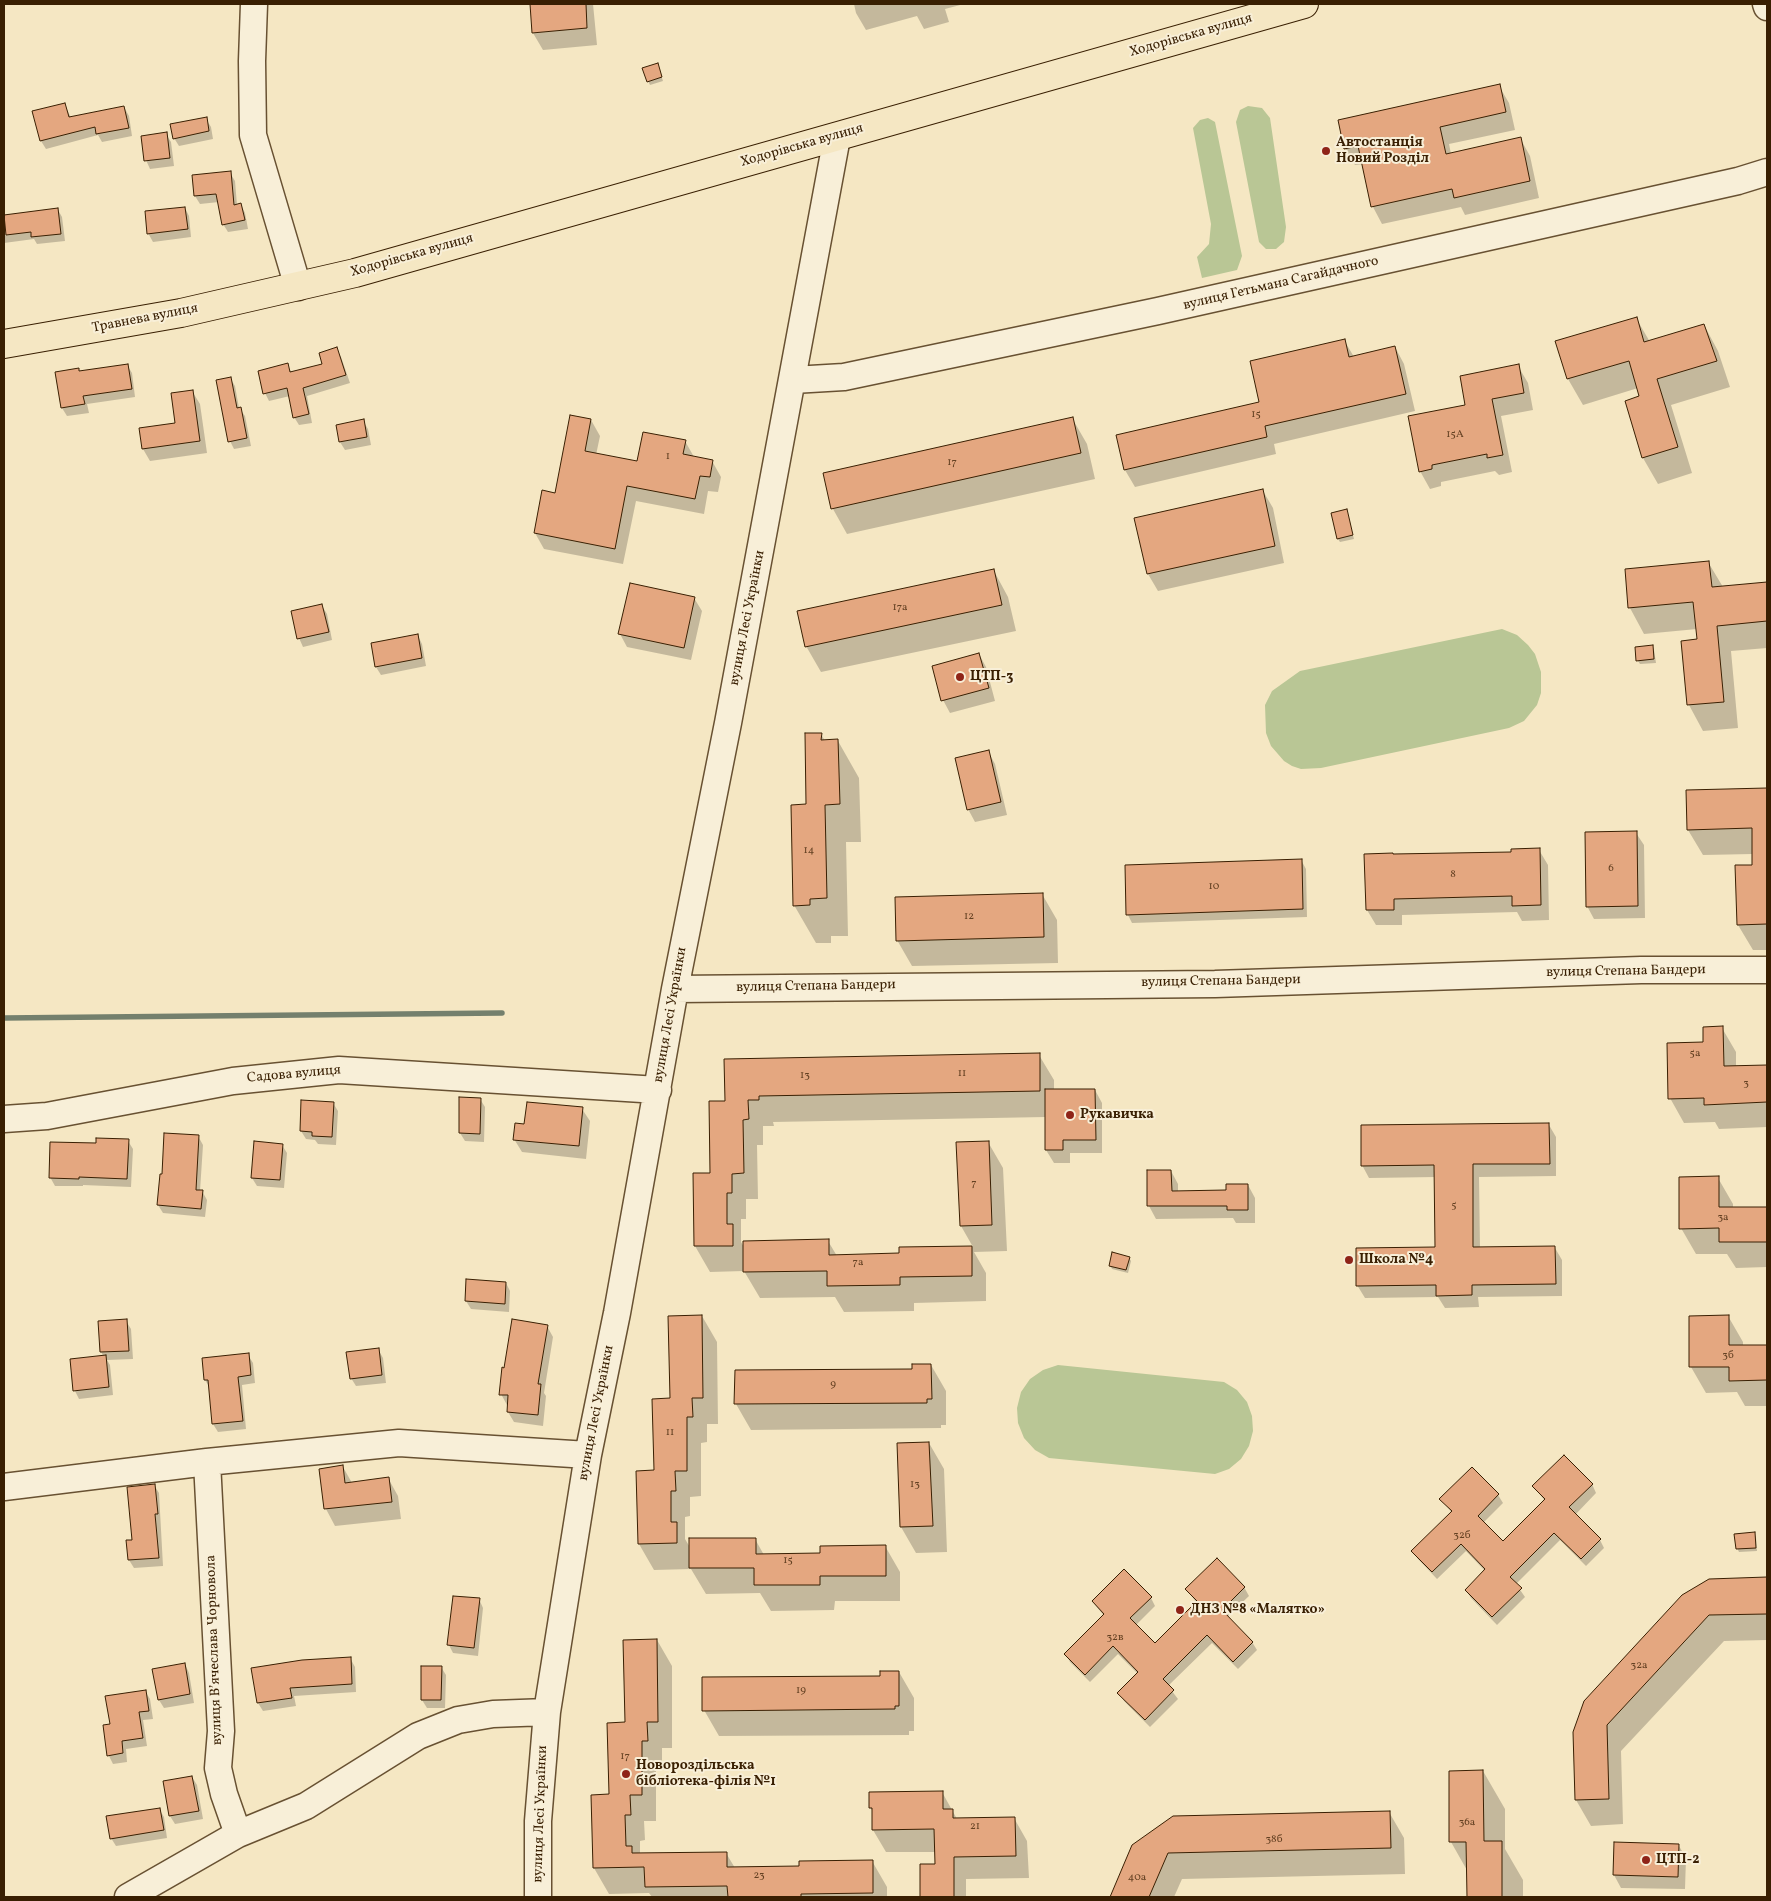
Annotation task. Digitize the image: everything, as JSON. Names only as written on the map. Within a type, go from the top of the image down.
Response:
[{"type":"main road","name":"Ходорівська вулиця","points":[[292,288],[355,273],[1304,4]]},
{"type":"main road","name":"Травнева вулиця","points":[[4,344],[181,313],[292,288]]},
{"type":"street","points":[[254,4],[252,61],[253,136],[292,288]]},
{"type":"street","name":"вулиця Лесі Українки","points":[[538,1897],[538,1821],[547,1712],[581,1454],[617,1313],[653,1090],[728,722],[837,137]]},
{"type":"street","name":"вулиця Гетьмана Сагайдачного","points":[[793,380],[844,377],[1158,311],[1738,181],[1767,172]]},
{"type":"street","name":"вулиця Степана Бандери","points":[[675,989],[1215,984],[1641,970],[1767,970]]},
{"type":"street","name":"Садова вулиця","points":[[4,1119],[47,1116],[233,1081],[340,1070],[653,1090]]},
{"type":"street","points":[[4,1487],[206,1462],[399,1443],[581,1454]]},
{"type":"street","name":"вулиця Вʼячеслава Чорновола","points":[[206,1462],[221,1730],[218,1768],[224,1794],[238,1834]]},
{"type":"street","points":[[128,1897],[238,1834],[306,1806],[418,1736],[458,1720],[485,1715],[547,1712]]},
{"type":"green space","points":[[1248,106],[1262,108],[1270,118],[1286,227],[1284,242],[1276,249],[1266,249],[1259,242],[1236,122],[1240,110]]},
{"type":"green space","points":[[1208,118],[1215,122],[1242,256],[1237,270],[1202,278],[1197,257],[1209,244],[1211,224],[1193,128],[1200,120]]},
{"type":"green space","points":[[1502,629],[1517,635],[1528,645],[1535,654],[1541,672],[1541,693],[1537,705],[1524,721],[1509,728],[1321,768],[1301,769],[1292,766],[1284,761],[1271,746],[1266,733],[1265,705],[1272,691],[1300,671]]},
{"type":"green space","points":[[1058,1365],[1224,1382],[1237,1390],[1247,1402],[1252,1416],[1253,1431],[1249,1446],[1241,1459],[1229,1469],[1215,1474],[1049,1458],[1035,1450],[1024,1438],[1018,1423],[1017,1408],[1021,1392],[1030,1379],[1043,1370]]},
{"type":"building","points":[[530,4],[586,4],[587,28],[532,33]]},
{"type":"building","points":[[658,63],[662,77],[647,82],[642,68]]},
{"type":"building","points":[[1500,84],[1506,112],[1440,127],[1446,154],[1521,137],[1530,181],[1454,198],[1452,189],[1371,207],[1358,146],[1344,149],[1338,120]]},
{"type":"building","points":[[65,103],[69,117],[124,106],[129,128],[96,134],[95,127],[40,141],[32,111]]},
{"type":"building","points":[[207,117],[209,131],[173,139],[170,124]]},
{"type":"building","points":[[167,132],[170,158],[144,161],[141,136]]},
{"type":"building","points":[[231,171],[234,205],[241,203],[245,220],[222,225],[216,194],[194,196],[192,175]]},
{"type":"building","points":[[185,207],[188,229],[147,234],[145,211]]},
{"type":"building","points":[[58,208],[61,234],[31,237],[31,232],[6,235],[4,215]]},
{"type":"building","points":[[1637,317],[1644,342],[1704,324],[1717,361],[1657,379],[1678,447],[1642,458],[1625,401],[1639,396],[1629,361],[1567,379],[1555,341]]},
{"type":"building","points":[[1345,339],[1349,357],[1395,346],[1406,394],[1265,426],[1267,437],[1124,470],[1116,435],[1259,402],[1250,361]]},
{"type":"building","points":[[337,347],[346,375],[303,388],[309,414],[293,418],[287,388],[263,394],[258,371],[288,363],[290,372],[322,364],[319,353]]},
{"type":"building","points":[[128,364],[132,389],[83,396],[85,404],[61,408],[55,372],[79,368],[79,371]]},
{"type":"building","points":[[1519,364],[1524,393],[1492,399],[1503,455],[1487,458],[1487,454],[1432,465],[1432,469],[1419,472],[1408,416],[1465,405],[1460,376]]},
{"type":"building","points":[[231,377],[237,408],[241,407],[247,438],[228,442],[216,380]]},
{"type":"building","points":[[193,390],[200,441],[142,449],[139,428],[175,423],[171,393]]},
{"type":"building","points":[[570,415],[591,419],[585,451],[637,461],[643,432],[686,440],[683,454],[713,460],[710,477],[700,476],[695,499],[627,486],[615,549],[534,533],[542,490],[555,493]]},
{"type":"building","points":[[1073,417],[1081,453],[831,509],[823,473]]},
{"type":"building","points":[[364,419],[367,437],[339,442],[336,425]]},
{"type":"building","points":[[1263,489],[1275,546],[1147,574],[1134,518]]},
{"type":"building","points":[[1347,509],[1353,535],[1337,539],[1331,513]]},
{"type":"building","points":[[1709,561],[1712,587],[1767,582],[1767,621],[1717,626],[1724,702],[1687,705],[1681,641],[1697,639],[1693,602],[1628,608],[1625,569]]},
{"type":"building","points":[[994,569],[1002,605],[805,647],[797,611]]},
{"type":"building","points":[[630,583],[695,597],[684,648],[618,634]]},
{"type":"building","points":[[322,604],[329,632],[297,639],[291,611]]},
{"type":"building","points":[[418,634],[422,658],[375,667],[371,643]]},
{"type":"building","points":[[1653,645],[1654,659],[1636,661],[1635,647]]},
{"type":"building","name":"ЦТП-3","points":[[979,653],[989,688],[941,701],[932,666]]},
{"type":"building","points":[[805,733],[822,733],[821,740],[838,739],[840,804],[825,805],[827,898],[810,899],[810,905],[793,906],[791,805],[806,804]]},
{"type":"building","points":[[989,750],[1001,802],[967,810],[955,758]]},
{"type":"building","points":[[1767,788],[1767,924],[1737,925],[1735,865],[1752,865],[1752,828],[1687,830],[1686,790]]},
{"type":"building","points":[[1637,831],[1638,906],[1586,907],[1585,832]]},
{"type":"building","points":[[1540,848],[1541,905],[1512,906],[1512,896],[1394,899],[1394,910],[1366,910],[1364,854],[1511,852],[1511,849]]},
{"type":"building","points":[[1302,859],[1303,909],[1126,915],[1125,865]]},
{"type":"building","points":[[1043,893],[1044,937],[896,941],[895,897]]},
{"type":"building","points":[[1723,1026],[1724,1066],[1767,1065],[1767,1102],[1704,1105],[1704,1098],[1668,1099],[1667,1043],[1703,1042],[1703,1027]]},
{"type":"building","points":[[1040,1053],[1040,1091],[759,1096],[759,1100],[748,1100],[749,1119],[743,1120],[744,1173],[732,1174],[732,1193],[727,1193],[727,1224],[733,1224],[733,1246],[694,1246],[693,1173],[710,1173],[709,1101],[725,1101],[724,1059]]},
{"type":"building","name":"Рукавичка","points":[[1045,1089],[1095,1089],[1096,1140],[1063,1140],[1063,1150],[1045,1150]]},
{"type":"building","points":[[459,1097],[481,1098],[480,1134],[459,1133]]},
{"type":"building","points":[[301,1100],[334,1102],[332,1137],[312,1136],[312,1132],[300,1131]]},
{"type":"building","points":[[527,1102],[583,1107],[579,1146],[513,1140],[515,1123],[524,1124]]},
{"type":"building","points":[[1549,1123],[1550,1164],[1473,1164],[1473,1247],[1555,1246],[1556,1284],[1472,1285],[1472,1295],[1436,1296],[1436,1285],[1356,1286],[1356,1248],[1435,1247],[1434,1165],[1361,1166],[1361,1125]]},
{"type":"building","points":[[164,1133],[199,1135],[196,1190],[203,1190],[201,1209],[157,1205],[160,1174],[162,1174]]},
{"type":"building","points":[[96,1138],[129,1139],[127,1179],[49,1178],[50,1142],[96,1143]]},
{"type":"building","points":[[254,1141],[283,1144],[280,1180],[251,1178]]},
{"type":"building","points":[[989,1141],[992,1225],[960,1226],[956,1142]]},
{"type":"building","points":[[1147,1170],[1171,1170],[1172,1191],[1226,1190],[1226,1184],[1248,1184],[1248,1210],[1227,1210],[1227,1206],[1147,1206]]},
{"type":"building","points":[[1719,1176],[1719,1207],[1767,1207],[1767,1242],[1719,1242],[1719,1228],[1679,1229],[1679,1177]]},
{"type":"building","points":[[829,1239],[829,1255],[899,1253],[899,1247],[972,1246],[972,1276],[900,1277],[900,1285],[827,1286],[827,1271],[743,1272],[743,1241]]},
{"type":"building","points":[[1112,1252],[1130,1257],[1126,1270],[1109,1266]]},
{"type":"building","points":[[466,1279],[506,1282],[505,1304],[465,1301]]},
{"type":"building","points":[[702,1315],[703,1398],[692,1398],[693,1417],[687,1417],[687,1471],[675,1471],[676,1491],[671,1491],[671,1522],[677,1522],[677,1543],[638,1544],[636,1471],[654,1470],[652,1399],[670,1398],[668,1316]]},
{"type":"building","points":[[1729,1315],[1729,1345],[1767,1345],[1767,1380],[1729,1381],[1729,1367],[1689,1367],[1689,1316]]},
{"type":"building","points":[[127,1319],[129,1351],[100,1352],[98,1321]]},
{"type":"building","points":[[512,1319],[548,1325],[538,1384],[541,1384],[538,1415],[507,1412],[508,1395],[499,1395],[502,1367],[504,1368]]},
{"type":"building","points":[[379,1348],[382,1375],[350,1379],[346,1352]]},
{"type":"building","points":[[249,1353],[251,1375],[238,1377],[243,1421],[212,1424],[208,1380],[204,1380],[202,1358]]},
{"type":"building","points":[[106,1355],[109,1387],[73,1391],[70,1359]]},
{"type":"building","points":[[912,1364],[931,1364],[932,1399],[927,1399],[927,1403],[734,1404],[735,1370],[912,1369]]},
{"type":"building","points":[[929,1442],[933,1526],[900,1527],[897,1443]]},
{"type":"building","points":[[1564,1455],[1593,1484],[1569,1507],[1601,1539],[1581,1559],[1554,1533],[1510,1577],[1522,1588],[1492,1617],[1465,1590],[1485,1569],[1461,1544],[1432,1572],[1411,1551],[1452,1511],[1439,1499],[1472,1467],[1499,1494],[1478,1516],[1503,1541],[1545,1499],[1532,1486]]},
{"type":"building","points":[[343,1465],[345,1483],[389,1477],[392,1502],[324,1509],[319,1469]]},
{"type":"building","points":[[155,1484],[158,1514],[155,1514],[159,1558],[128,1560],[126,1540],[132,1540],[127,1487]]},
{"type":"building","points":[[1755,1532],[1756,1548],[1736,1549],[1734,1534]]},
{"type":"building","points":[[689,1538],[756,1538],[756,1554],[820,1553],[820,1546],[886,1545],[886,1576],[820,1576],[820,1585],[754,1585],[754,1568],[689,1568]]},
{"type":"building","points":[[1217,1558],[1245,1587],[1222,1610],[1253,1642],[1233,1662],[1207,1635],[1163,1679],[1174,1690],[1145,1720],[1117,1693],[1138,1672],[1113,1646],[1085,1675],[1064,1654],[1104,1614],[1092,1601],[1124,1569],[1152,1597],[1130,1618],[1155,1643],[1197,1601],[1185,1589]]},
{"type":"building","points":[[1767,1577],[1767,1614],[1709,1615],[1607,1725],[1609,1799],[1575,1800],[1573,1732],[1584,1701],[1682,1595],[1709,1579]]},
{"type":"building","points":[[453,1596],[480,1598],[474,1648],[447,1645]]},
{"type":"building","points":[[657,1639],[658,1722],[647,1722],[648,1741],[642,1741],[642,1795],[630,1795],[631,1815],[625,1815],[626,1846],[632,1846],[632,1853],[727,1852],[727,1867],[799,1866],[799,1861],[873,1860],[873,1893],[801,1894],[801,1897],[728,1897],[727,1886],[645,1887],[644,1867],[593,1868],[591,1795],[609,1794],[607,1723],[625,1722],[623,1640]]},
{"type":"building","points":[[351,1657],[352,1684],[290,1688],[292,1698],[257,1703],[251,1668],[302,1660]]},
{"type":"building","points":[[185,1663],[190,1694],[158,1700],[152,1669]]},
{"type":"building","points":[[421,1666],[442,1666],[441,1700],[421,1700]]},
{"type":"building","points":[[880,1671],[899,1671],[899,1706],[895,1706],[895,1709],[702,1711],[702,1677],[880,1676]]},
{"type":"building","points":[[146,1690],[149,1711],[139,1712],[143,1738],[122,1741],[123,1753],[107,1756],[103,1725],[110,1724],[105,1696]]},
{"type":"building","points":[[1483,1770],[1484,1841],[1502,1841],[1502,1897],[1467,1897],[1466,1842],[1449,1842],[1449,1771]]},
{"type":"building","points":[[192,1776],[199,1811],[169,1816],[163,1781]]},
{"type":"building","points":[[943,1791],[943,1809],[953,1809],[953,1818],[1015,1817],[1016,1856],[954,1857],[954,1897],[920,1897],[920,1864],[935,1864],[934,1829],[872,1830],[872,1808],[869,1808],[869,1792]]},
{"type":"building","points":[[160,1808],[164,1830],[110,1839],[106,1816]]},
{"type":"building","points":[[1390,1811],[1391,1848],[1168,1853],[1149,1897],[1110,1897],[1132,1845],[1173,1816]]},
{"type":"building","name":"ЦТП-2","points":[[1614,1842],[1679,1844],[1678,1877],[1613,1875]]},
{"type":"waterway","points":[[4,1018],[502,1013]]},
{"type":"place","name":"Автостанція Новий Розділ","points":[[1326,151]]},
{"type":"place","name":"ЦТП-3","points":[[960,677]]},
{"type":"place","name":"Рукавичка","points":[[1070,1115]]},
{"type":"place","name":"Школа №4","points":[[1349,1260]]},
{"type":"place","name":"ДНЗ №8 «Малятко»","points":[[1180,1610]]},
{"type":"place","name":"Новороздільська бібліотека-філія №1","points":[[626,1774]]},
{"type":"place","name":"ЦТП-2","points":[[1646,1860]]}]
